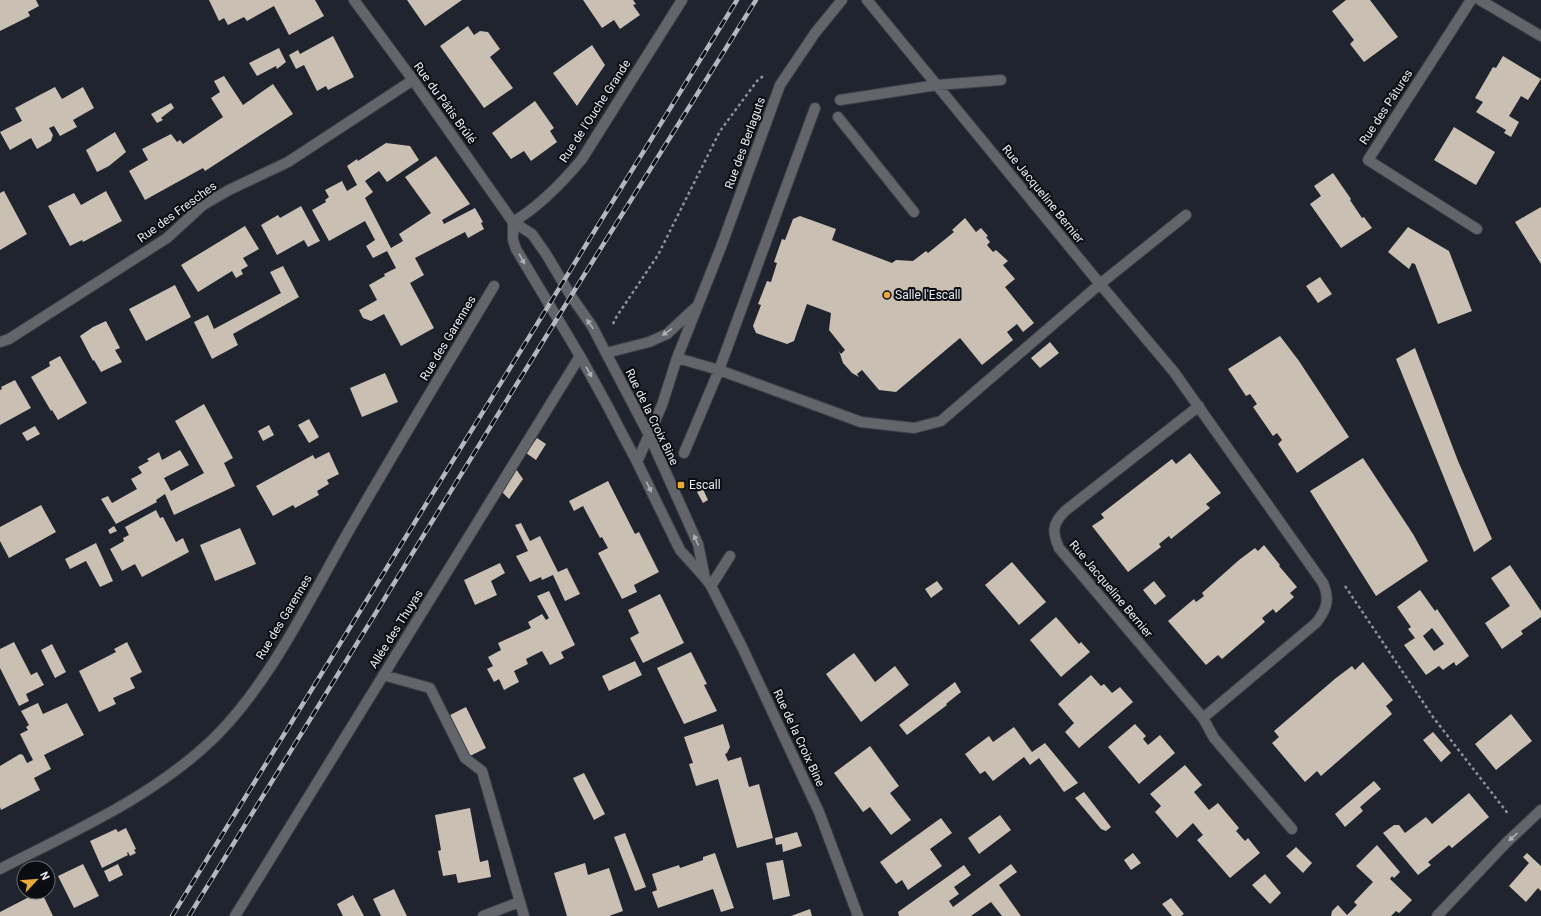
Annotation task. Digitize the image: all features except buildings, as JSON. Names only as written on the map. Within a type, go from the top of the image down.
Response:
[{"type":"street","name":"Rue du Pâtis Brûlé","points":[[354,0],[413,80],[513,222],[532,234],[546,254],[571,296]]},
{"type":"street","name":"Rue de l'Ouche Grande","points":[[513,222],[530,212],[568,175],[582,159],[682,0]]},
{"type":"street","name":"Rue des Berlaguts","points":[[637,462],[650,436],[662,405],[677,358],[721,247],[780,85],[815,33],[842,0]]},
{"type":"street","name":"Rue Jacqueline Bernier","points":[[867,0],[1174,372],[1323,583],[1327,603],[1324,612],[1316,623],[1203,718]]},
{"type":"street","name":"Rue des Pâtures","points":[[1471,0],[1368,160],[1477,229]]},
{"type":"street","points":[[1480,0],[1541,36]]},
{"type":"street","name":"Rue des Fresches","points":[[0,342],[9,339],[167,238],[203,205],[288,162],[413,80]]},
{"type":"street","points":[[840,100],[937,86],[1001,80]]},
{"type":"street","points":[[684,453],[719,370],[815,108]]},
{"type":"street","points":[[838,117],[914,212]]},
{"type":"street","points":[[677,358],[719,370],[861,422],[914,428],[941,421],[1100,284],[1186,215]]},
{"type":"street","name":"Rue de la Croix Bine","points":[[513,222],[516,249],[580,356],[637,462],[680,550],[708,582]]},
{"type":"street","name":"Rue des Garennes","points":[[0,869],[132,801],[165,778],[214,737],[247,699],[282,648],[383,471],[494,286]]},
{"type":"street","name":"Rue de la Croix Bine","points":[[571,296],[592,326],[650,436],[698,544],[708,582],[743,648],[820,812],[858,916]]},
{"type":"street","name":"Rue des Berlaguts","points":[[606,353],[649,342],[667,334],[696,307]]},
{"type":"street","name":"Allée des Thuyas","points":[[235,916],[580,356]]},
{"type":"street","name":"Rue Jacqueline Bernier","points":[[1199,406],[1065,511],[1057,519],[1054,528],[1055,538],[1059,548],[1203,718],[1214,738],[1292,829]]},
{"type":"street","points":[[708,582],[730,556]]},
{"type":"street","points":[[383,675],[430,688],[465,758],[482,772],[524,916]]},
{"type":"street","points":[[1437,916],[1506,843],[1541,810]]},
{"type":"street","points":[[483,916],[519,902]]},
{"type":"path","points":[[615,319],[658,255],[720,131],[753,86],[765,73],[774,70],[788,71]]},
{"type":"railway","points":[[172,916],[737,0]]},
{"type":"railway","points":[[189,916],[571,296],[756,0]]},
{"type":"place","name":"Salle l'Escall","points":[[887,295]]},
{"type":"place","name":"Escall","points":[[681,485]]}]
